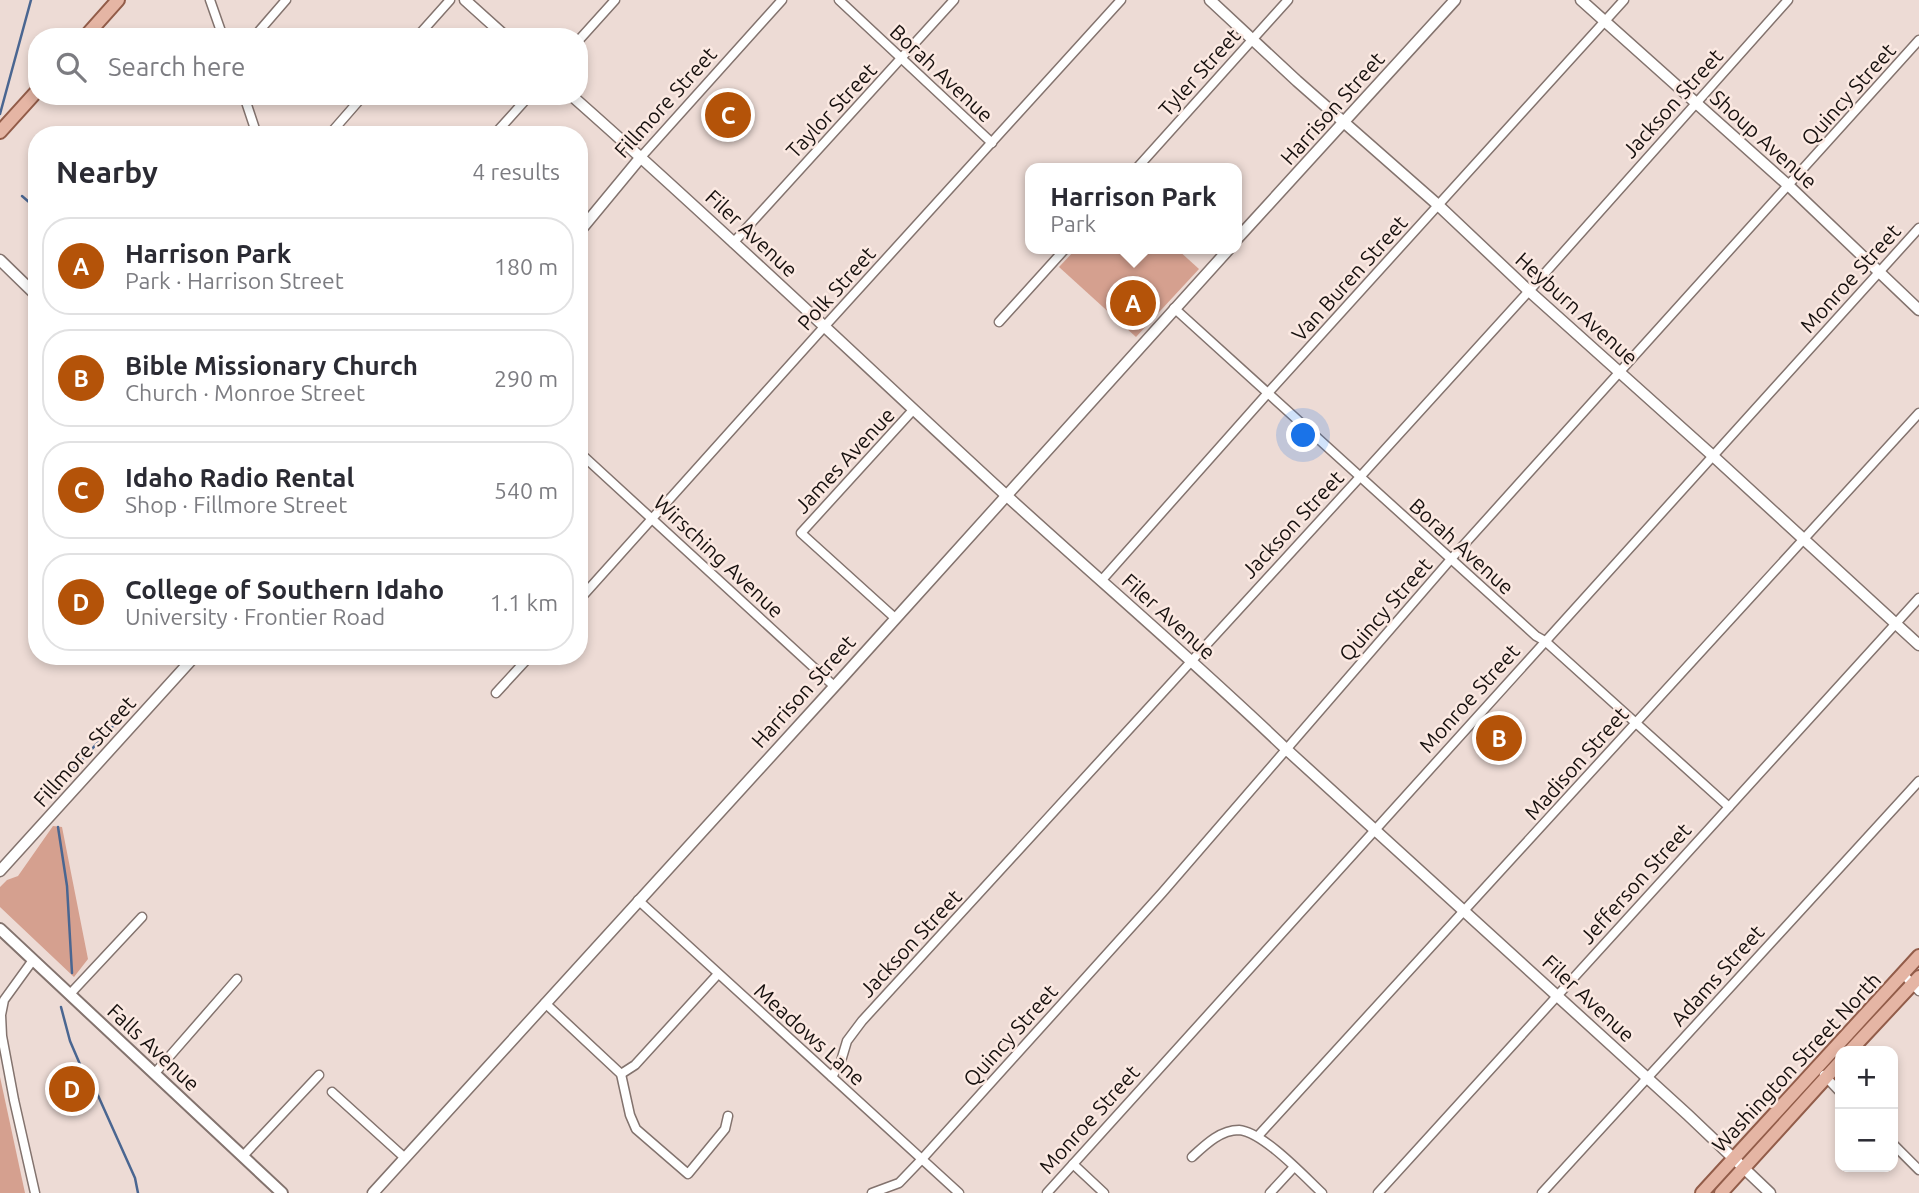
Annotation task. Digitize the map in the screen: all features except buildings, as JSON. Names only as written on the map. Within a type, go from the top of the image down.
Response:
[{"type":"main road","points":[[93,28],[118,0]]},
{"type":"main road","points":[[0,132],[28,101]]},
{"type":"main road","name":"Falls Avenue","points":[[0,929],[282,1193]]},
{"type":"main road","name":"Washington Street North","points":[[1702,1193],[1740,1163],[1822,1073],[1919,956]]},
{"type":"main road","name":"Washington Street North","points":[[1855,1046],[1917,984]]},
{"type":"main road","name":"Washington Street North","points":[[1822,1073],[1835,1065]]},
{"type":"main road","name":"Washington Street North","points":[[1721,1193],[1740,1163]]},
{"type":"street","points":[[210,0],[220,28]]},
{"type":"street","points":[[262,28],[286,0]]},
{"type":"street","points":[[425,28],[450,0]]},
{"type":"street","points":[[465,0],[496,28]]},
{"type":"street","points":[[588,30],[615,0]]},
{"type":"street","name":"Fillmore Street","points":[[588,221],[641,157],[782,0]]},
{"type":"street","name":"Borah Avenue","points":[[839,0],[992,143]]},
{"type":"street","name":"Taylor Street","points":[[733,243],[954,0]]},
{"type":"street","name":"Polk Street","points":[[588,590],[1121,0]]},
{"type":"street","name":"Heyburn Avenue","points":[[1210,0],[1919,645]]},
{"type":"street","name":"Tyler Street","points":[[1141,163],[1288,0]]},
{"type":"street","name":"Harrison Street","points":[[1242,234],[1455,0]]},
{"type":"street","name":"Shoup Avenue","points":[[1581,0],[1789,186],[1919,310]]},
{"type":"street","name":"Van Buren Street","points":[[1101,581],[1624,0]]},
{"type":"street","name":"Jackson Street","points":[[832,1077],[841,1061],[847,1041],[862,1021],[1529,291],[1788,0]]},
{"type":"street","name":"Quincy Street","points":[[872,1193],[899,1183],[922,1159],[1162,893],[1451,559],[1919,40]]},
{"type":"street","points":[[247,105],[254,126]]},
{"type":"street","points":[[337,126],[355,105]]},
{"type":"street","points":[[502,126],[521,105]]},
{"type":"street","name":"Filer Avenue","points":[[582,105],[1006,495],[1647,1077],[1770,1193]]},
{"type":"street","name":"Monroe Street","points":[[1047,1193],[1919,228]]},
{"type":"street","points":[[999,322],[1060,254]]},
{"type":"street","name":"Harrison Street","points":[[373,1193],[1224,254]]},
{"type":"street","points":[[0,260],[28,287]]},
{"type":"street","name":"Borah Avenue","points":[[1174,308],[1729,807]]},
{"type":"street","name":"James Avenue","points":[[895,618],[801,533],[914,410]]},
{"type":"street","name":"Madison Street","points":[[1258,1136],[1919,413]]},
{"type":"street","name":"Wirsching Avenue","points":[[588,460],[834,686]]},
{"type":"street","name":"Jefferson Street","points":[[1378,1193],[1919,598]]},
{"type":"street","name":"Fillmore Street","points":[[0,871],[187,665]]},
{"type":"street","points":[[496,693],[522,665]]},
{"type":"street","name":"Adams Street","points":[[1542,1193],[1919,781]]},
{"type":"street","name":"Meadows Lane","points":[[638,900],[959,1193]]},
{"type":"street","points":[[70,994],[142,916]]},
{"type":"street","points":[[33,960],[4,1000],[1,1016],[2,1036],[34,1193]]},
{"type":"street","points":[[621,1074],[635,1065],[719,974]]},
{"type":"street","points":[[1903,974],[1917,984]]},
{"type":"street","points":[[155,1073],[237,979]]},
{"type":"street","points":[[545,1003],[621,1074],[630,1115],[636,1129],[688,1174],[725,1129],[728,1116]]},
{"type":"street","points":[[1822,1073],[1835,1087]]},
{"type":"street","points":[[243,1156],[319,1074]]},
{"type":"street","points":[[332,1092],[405,1158]]},
{"type":"street","points":[[1192,1157],[1215,1137],[1238,1130],[1258,1136],[1322,1193]]},
{"type":"street","points":[[1898,1149],[1919,1170]]},
{"type":"street","points":[[1073,1164],[1104,1193]]},
{"type":"street","points":[[1270,1193],[1294,1167]]},
{"type":"shaded area","points":[[1071,254],[1182,254],[1199,269],[1136,337],[1059,267]]},
{"type":"shaded area","points":[[53,826],[62,827],[88,959],[74,977],[0,907],[0,887],[7,880],[18,876]]},
{"type":"shaded area","points":[[0,1077],[25,1193],[0,1193]]},
{"type":"waterway","points":[[0,114],[31,0]]},
{"type":"waterway","points":[[22,196],[28,201]]},
{"type":"waterway","points":[[54,797],[54,790],[115,724]]},
{"type":"waterway","points":[[58,827],[67,886],[72,973]]},
{"type":"waterway","points":[[61,1007],[70,1041],[135,1178],[138,1193]]},
{"type":"place","name":"Idaho Radio Rental","points":[[728,115]]},
{"type":"place","name":"Harrison Park","points":[[1133,303]]},
{"type":"place","name":"Bible Missionary Church","points":[[1499,738]]},
{"type":"place","name":"College of Southern Idaho","points":[[72,1089]]}]
